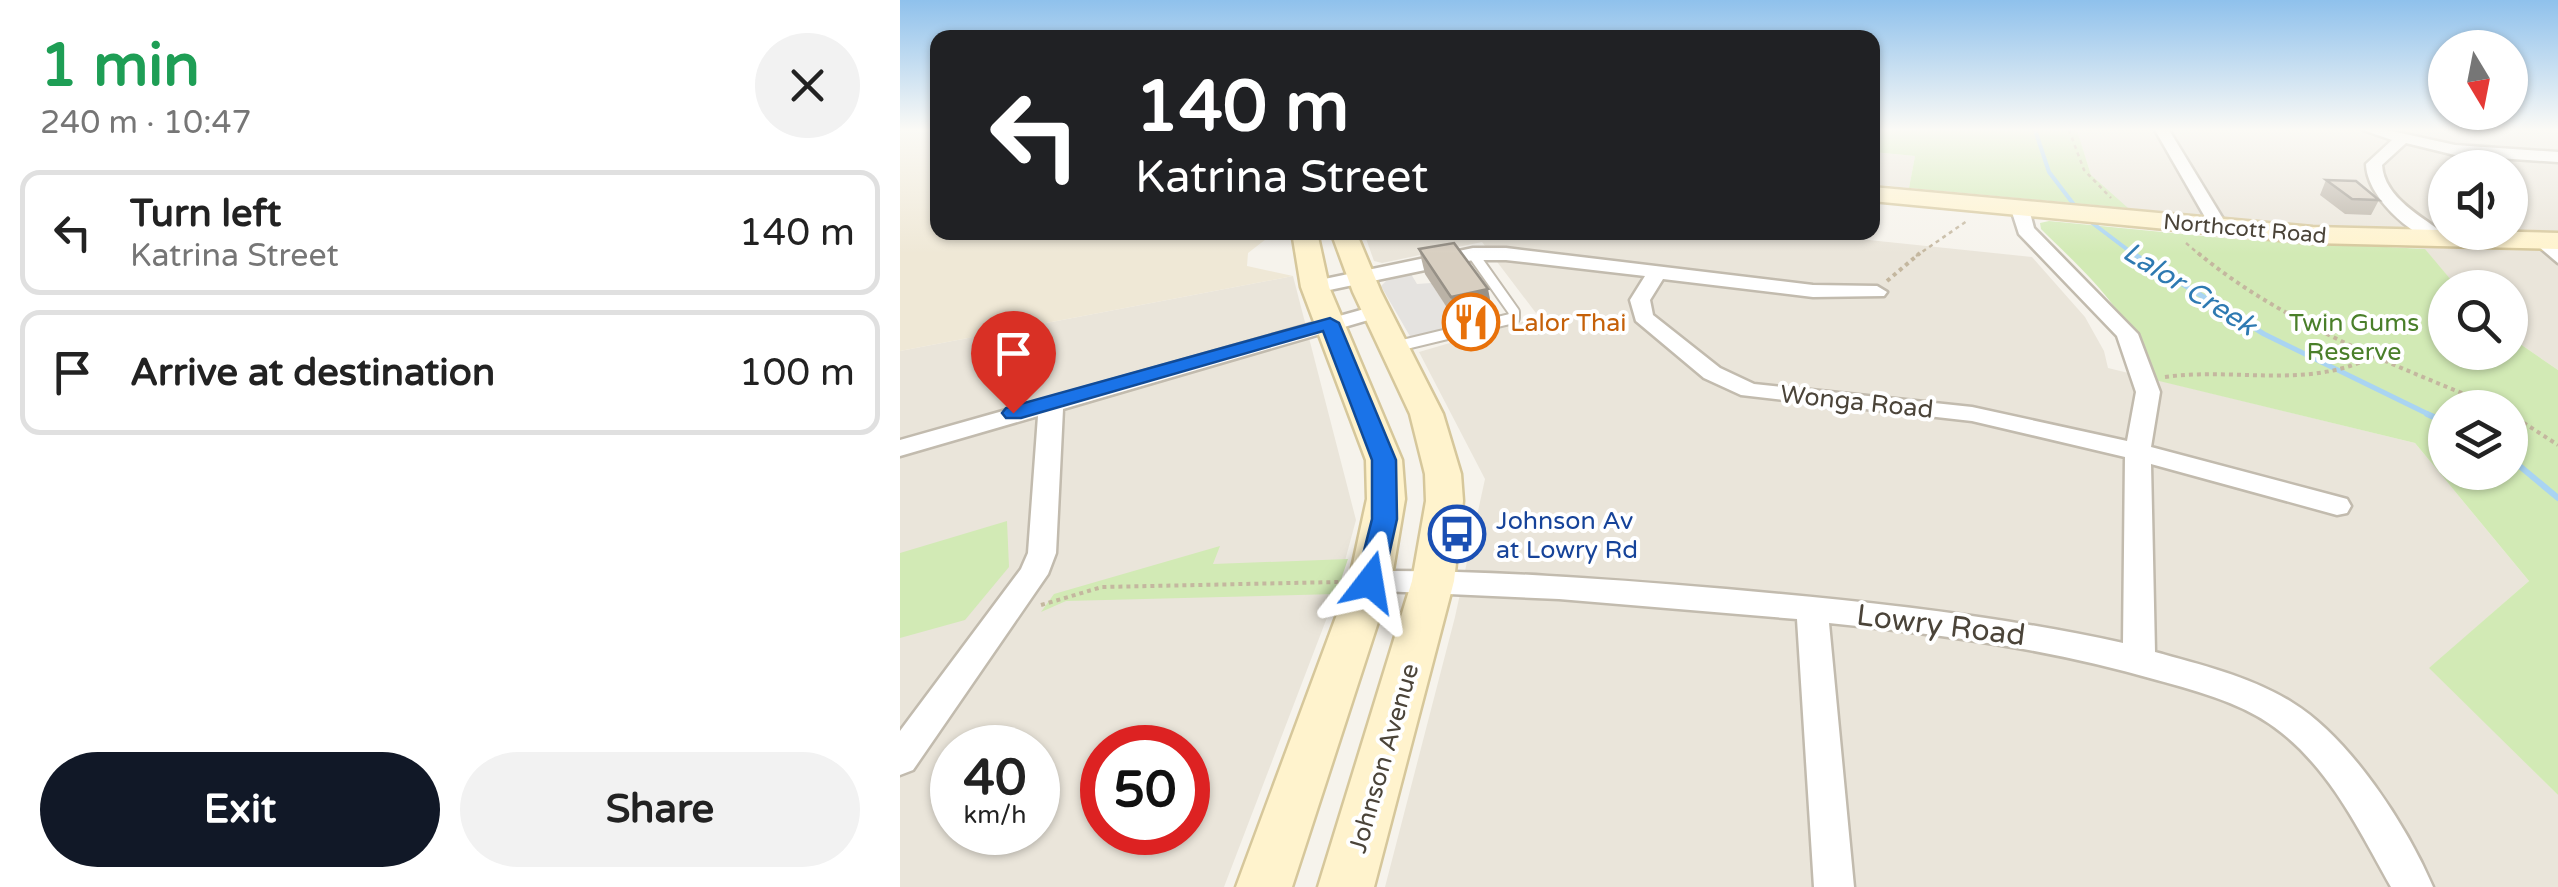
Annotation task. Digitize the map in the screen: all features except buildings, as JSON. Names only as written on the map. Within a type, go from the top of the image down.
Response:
[{"type":"main road","name":"Northcott Road","points":[[1880,195],[2071,213],[2116,208],[2219,227],[2428,238]]},
{"type":"main road","points":[[1264,887],[1370,582],[1384,519],[1384,460],[1322,305],[1306,240]]},
{"type":"main road","name":"Johnson Avenue","points":[[1346,240],[1375,312],[1422,404],[1442,469],[1440,540],[1433,581],[1346,887]]},
{"type":"street","points":[[2186,171],[2219,227]]},
{"type":"street","points":[[2373,171],[2389,196],[2428,229]]},
{"type":"street","points":[[2020,209],[2025,230],[2127,334],[2148,392],[2138,452],[2139,660]]},
{"type":"street","points":[[900,448],[1051,402],[1322,305],[1375,312],[1473,254],[1506,254],[1813,291],[1877,292]]},
{"type":"street","name":"Wonga Road","points":[[1656,274],[1640,300],[1643,317],[1712,373],[1750,390],[1972,414],[2138,452],[2337,506]]},
{"type":"street","points":[[1322,305],[1375,312]]},
{"type":"street","points":[[900,760],[1003,617],[1042,553],[1051,402]]},
{"type":"street","name":"Lowry Road","points":[[1370,582],[1433,581],[1628,592],[1812,609],[2040,637],[2139,660],[2232,690],[2293,721],[2349,784],[2413,887]]},
{"type":"street","points":[[1812,609],[1834,887]]},
{"type":"lane","points":[[1375,312],[1514,318],[1514,312],[1473,254]]},
{"type":"path","points":[[2085,171],[2116,208]]},
{"type":"path","points":[[1877,292],[1898,269],[1979,213]]},
{"type":"path","points":[[2181,240],[2238,287],[2374,356],[2455,390]]},
{"type":"path","points":[[2152,380],[2176,375],[2333,376],[2355,369],[2374,356]]},
{"type":"path","points":[[2528,426],[2558,445]]},
{"type":"path","points":[[1003,617],[1102,587],[1370,582]]},
{"type":"shaded area","points":[[900,171],[930,171],[930,240],[1265,240],[1248,253],[1247,266],[1293,276],[900,351]]},
{"type":"shaded area","points":[[1880,171],[1912,171],[1909,188],[1880,185]]},
{"type":"shaded area","points":[[2090,171],[2428,171],[2428,250],[2528,250],[2528,171],[2558,171],[2558,370],[2528,349],[2528,270],[2442,270],[2424,249],[2148,230]]},
{"type":"shaded area","points":[[1366,240],[1869,240],[2032,257],[2085,317],[2104,351],[2108,368],[2415,443],[2428,459],[2428,490],[2454,490],[2529,581],[2430,668],[2558,795],[2558,887],[1385,887],[1455,617],[1485,479],[1419,352],[1539,317],[1482,242],[1382,263],[1374,261]]},
{"type":"shaded area","points":[[1411,274],[1417,284],[1431,283],[1454,318],[1441,321],[1445,330],[1411,338],[1381,286]]},
{"type":"shaded area","points":[[1293,276],[1356,520],[1336,594],[1224,887],[900,887],[900,351]]},
{"type":"green space","points":[[1912,171],[2090,171],[2128,208],[1909,188]]},
{"type":"green space","name":"Twin Gums Reserve","points":[[2049,221],[2234,239],[2425,249],[2443,270],[2428,270],[2428,370],[2528,370],[2528,349],[2558,370],[2558,795],[2429,668],[2529,581],[2454,490],[2528,490],[2528,390],[2428,390],[2428,459],[2415,443],[2155,380],[2120,315],[2093,281],[2041,229],[2040,223]]},
{"type":"green space","points":[[1007,521],[1009,567],[965,620],[900,638],[900,553]]},
{"type":"green space","points":[[1220,546],[1213,564],[1348,559],[1336,594],[1066,601],[1041,612],[1054,594]]},
{"type":"waterway","name":"Lalor Creek","points":[[2049,171],[2078,210]]},
{"type":"waterway","name":"Lalor Creek","points":[[2087,219],[2132,253]]},
{"type":"waterway","name":"Lalor Creek","points":[[2132,253],[2264,334],[2428,414]]},
{"type":"waterway","name":"Lalor Creek","points":[[2132,253],[2136,256]]},
{"type":"waterway","name":"Lalor Creek","points":[[2528,473],[2558,498]]},
{"type":"place","name":"Lalor Thai","points":[[1471,322]]},
{"type":"place","name":"Johnson Av at Lowry Rd","points":[[1457,534]]},
{"type":"route","points":[[1013,413],[1330,323],[1384,460],[1384,519],[1370,582]]}]
